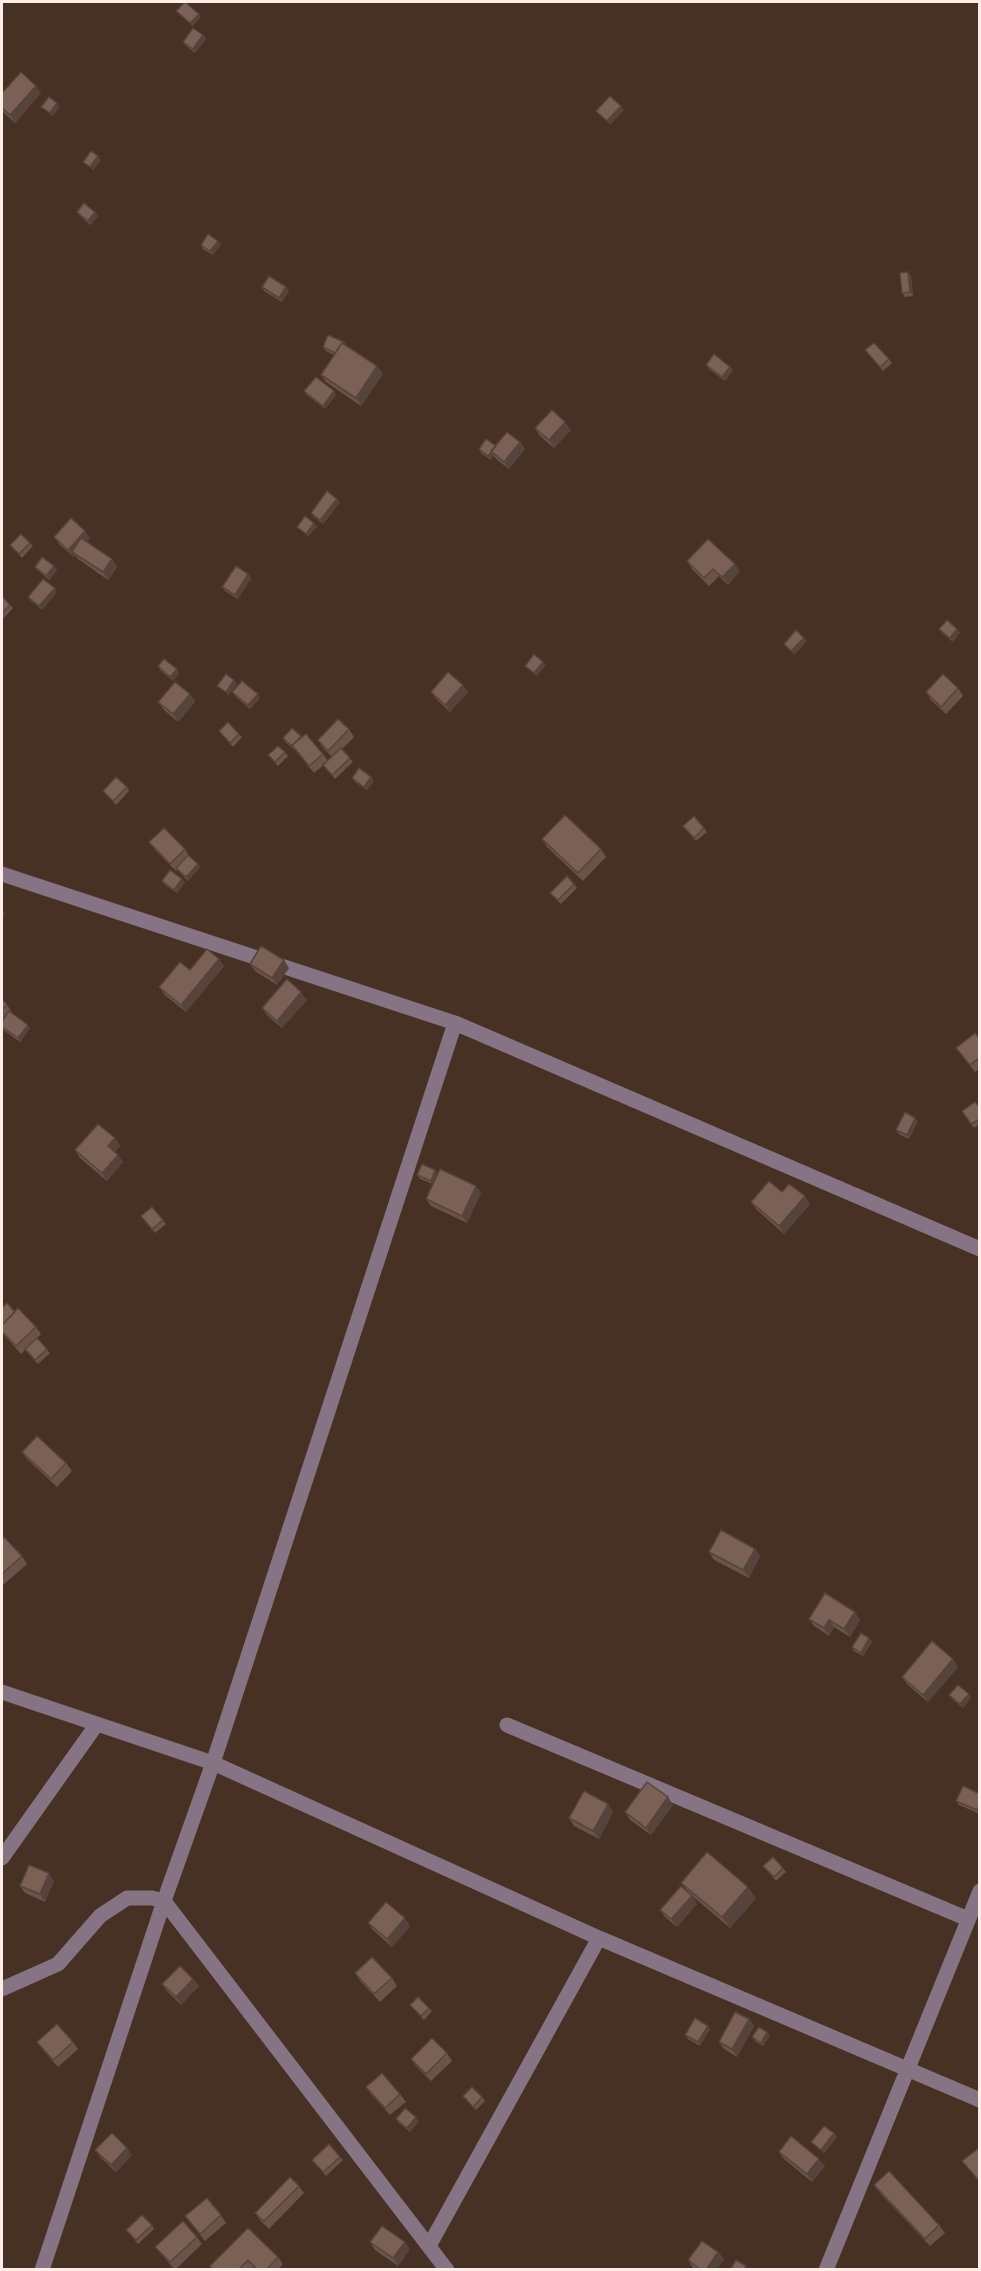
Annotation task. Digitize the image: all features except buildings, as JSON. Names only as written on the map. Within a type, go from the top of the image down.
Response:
[{"type":"street","points":[[2,874],[454,1023],[980,1249]]},
{"type":"street","points":[[42,2270],[164,1901],[213,1763],[454,1023]]},
{"type":"street","points":[[2,1692],[213,1763],[599,1938],[980,2100]]},
{"type":"street","points":[[2,1858],[97,1724]]},
{"type":"street","points":[[507,1725],[968,1919]]},
{"type":"street","points":[[826,2270],[980,1891]]},
{"type":"street","points":[[2,1989],[58,1964],[100,1916],[127,1898],[152,1898],[164,1901],[447,2270]]},
{"type":"street","points":[[429,2246],[599,1938]]}]
